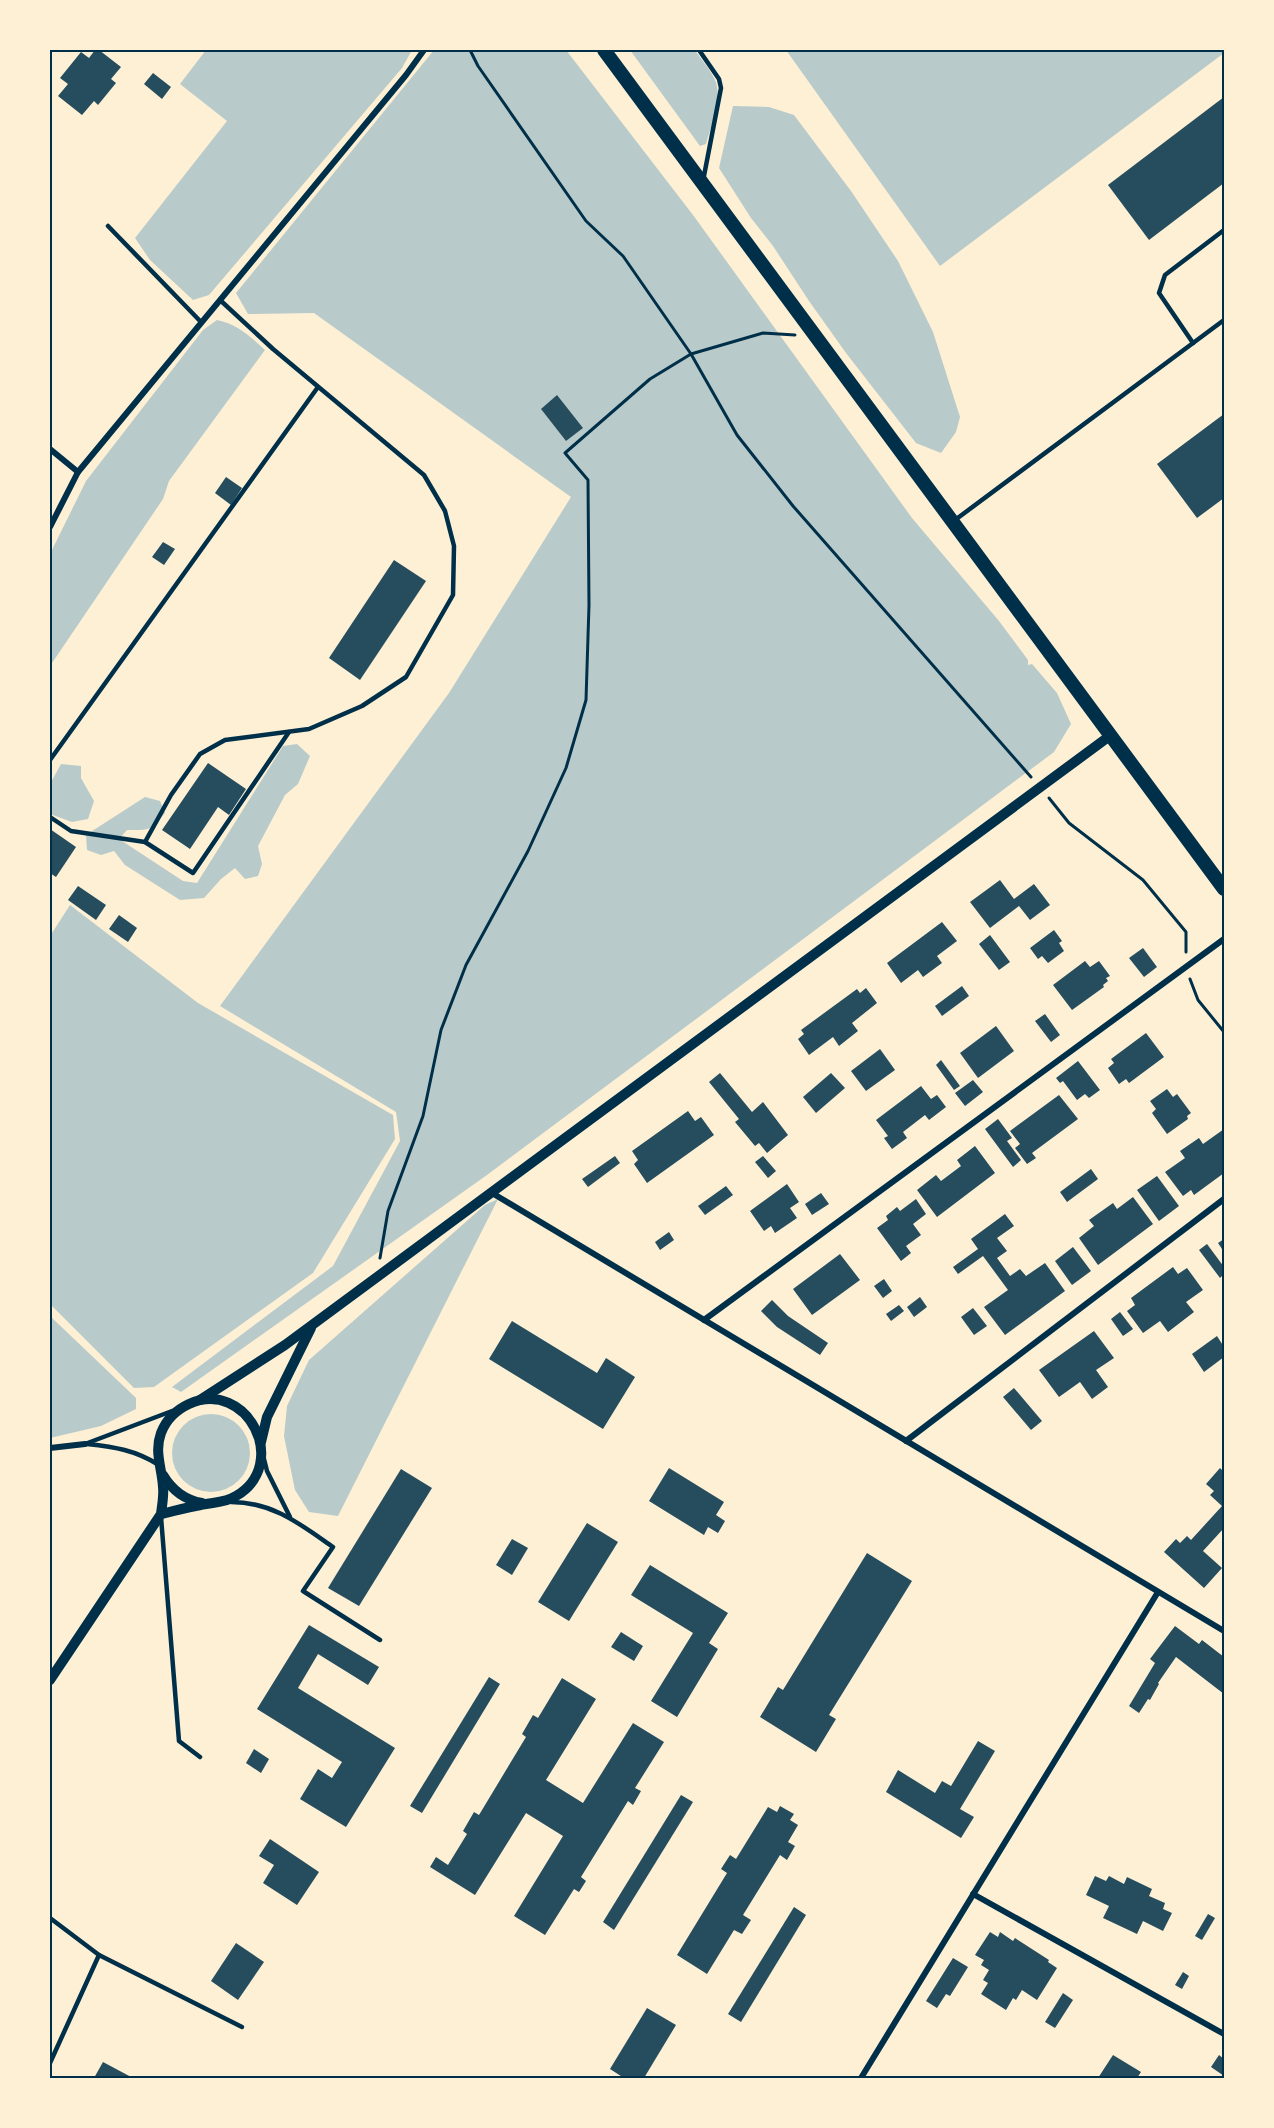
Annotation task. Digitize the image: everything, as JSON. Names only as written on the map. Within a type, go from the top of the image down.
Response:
[{"type":"main road","points":[[604,50],[1224,889]]},
{"type":"street","points":[[50,526],[78,472],[406,75],[424,50]]},
{"type":"street","points":[[50,449],[78,472]]},
{"type":"street","points":[[50,1680],[161,1514],[163,1487],[158,1449],[161,1432],[170,1418],[183,1407],[200,1400],[285,1345],[1111,735]]},
{"type":"street","points":[[704,1320],[1224,939]]},
{"type":"street","points":[[492,1193],[1224,1631]]},
{"type":"street","points":[[906,1441],[1224,1198]]},
{"type":"street","points":[[161,1514],[222,1502],[243,1492],[253,1480],[261,1458],[261,1443],[267,1417],[312,1325]]},
{"type":"street","points":[[200,1400],[224,1402],[239,1409],[255,1427],[261,1443]]},
{"type":"street","points":[[50,1448],[85,1444]]},
{"type":"street","points":[[160,1466],[166,1481],[177,1492],[191,1500],[206,1504]]},
{"type":"street","points":[[861,2079],[1158,1592]]},
{"type":"street","points":[[973,1894],[1224,2034]]},
{"type":"lane","points":[[699,50],[719,79],[721,88],[703,184]]},
{"type":"lane","points":[[108,226],[201,322]]},
{"type":"lane","points":[[1194,343],[1159,293],[1165,275],[1224,230]]},
{"type":"lane","points":[[145,842],[171,795],[200,754],[225,740],[309,729],[362,706],[406,677],[453,595],[454,546],[445,511],[424,475],[266,343],[220,300]]},
{"type":"lane","points":[[953,522],[1224,320]]},
{"type":"lane","points":[[50,760],[318,387]]},
{"type":"lane","points":[[50,817],[71,831],[145,842],[193,873],[289,732]]},
{"type":"lane","points":[[85,1444],[183,1407]]},
{"type":"lane","points":[[261,1443],[267,1471],[290,1517]]},
{"type":"lane","points":[[85,1444],[118,1447],[145,1456],[160,1466]]},
{"type":"lane","points":[[222,1502],[245,1502],[290,1517],[333,1547],[303,1591],[380,1640]]},
{"type":"lane","points":[[161,1514],[179,1741],[200,1757]]},
{"type":"lane","points":[[50,1918],[99,1955],[242,2027]]},
{"type":"lane","points":[[50,2063],[99,1955]]},
{"type":"path","points":[[470,50],[478,66],[586,222],[623,256],[691,354],[737,435],[793,506],[1069,823],[1143,880],[1186,932],[1186,967],[1198,1000],[1224,1032]]},
{"type":"path","points":[[377,1277],[388,1210],[423,1116],[441,1030],[466,965],[528,851],[566,768],[586,700],[589,605],[588,480],[565,453],[650,379],[691,354],[763,333],[816,337]]},
{"type":"shaded area","points":[[206,50],[412,50],[402,68],[209,295],[193,300],[150,260],[135,238],[227,121],[180,84]]},
{"type":"shaded area","points":[[434,50],[566,50],[693,215],[912,518],[999,621],[1028,660],[1028,665],[1032,664],[1057,693],[1071,724],[1054,752],[487,1175],[181,1392],[172,1387],[333,1266],[400,1141],[396,1112],[220,1006],[449,693],[571,497],[314,313],[248,314],[236,293]]},
{"type":"shaded area","points":[[630,50],[695,50],[714,78],[718,93],[716,111],[706,144],[700,146]]},
{"type":"shaded area","points":[[786,50],[1224,50],[1224,53],[940,266]]},
{"type":"shaded area","points":[[733,106],[769,107],[794,115],[851,191],[898,261],[933,332],[960,417],[956,432],[941,453],[916,443],[846,353],[773,246],[751,218],[719,168]]},
{"type":"shaded area","points":[[217,320],[237,328],[265,350],[169,481],[163,499],[50,666],[50,554],[86,481],[203,330]]},
{"type":"shaded area","points":[[297,744],[310,756],[298,784],[285,795],[258,846],[262,864],[258,876],[245,879],[235,868],[221,879],[204,898],[180,900],[125,865],[114,851],[101,855],[87,850],[86,835],[145,797],[160,801],[165,813],[156,823],[146,829],[127,830],[119,839],[183,881],[197,883],[283,746]]},
{"type":"shaded area","points":[[61,764],[81,766],[81,778],[94,801],[88,819],[72,822],[50,814],[50,784]]},
{"type":"shaded area","points":[[70,905],[198,1003],[393,1115],[395,1139],[313,1273],[154,1387],[134,1388],[50,1304],[50,932],[52,933]]},
{"type":"shaded area","points":[[498,1199],[338,1516],[309,1512],[295,1490],[284,1436],[287,1406],[309,1360],[485,1205]]},
{"type":"shaded area","points":[[50,1316],[136,1398],[136,1409],[101,1426],[50,1438]]},
{"type":"shaded area","points":[[211,1414],[226,1417],[239,1425],[247,1438],[250,1453],[247,1468],[239,1481],[226,1489],[211,1492],[196,1489],[183,1481],[175,1468],[172,1453],[175,1438],[183,1425],[196,1417]]},
{"type":"building","points":[[95,50],[99,50],[121,67],[111,79],[116,83],[98,105],[94,101],[82,115],[58,96],[68,84],[60,78],[81,52],[89,58]]},
{"type":"building","points":[[153,73],[171,87],[162,99],[144,84]]},
{"type":"building","points":[[1224,97],[1224,183],[1149,240],[1108,185]]},
{"type":"building","points":[[557,395],[583,428],[566,441],[541,409]]},
{"type":"building","points":[[1224,414],[1224,498],[1197,518],[1157,464]]},
{"type":"building","points":[[226,477],[242,488],[231,505],[215,493]]},
{"type":"building","points":[[163,542],[175,549],[164,565],[152,557]]},
{"type":"building","points":[[394,560],[426,581],[360,680],[329,658]]},
{"type":"building","points":[[208,763],[246,789],[229,815],[218,807],[190,849],[162,830]]},
{"type":"building","points":[[50,829],[76,847],[56,877],[50,873]]},
{"type":"building","points":[[1000,880],[1014,899],[1034,884],[1050,905],[1030,920],[1019,906],[990,928],[970,902]]},
{"type":"building","points":[[78,886],[106,905],[96,920],[68,900]]},
{"type":"building","points":[[119,915],[137,928],[128,942],[109,929]]},
{"type":"building","points":[[942,922],[957,941],[937,956],[942,963],[923,977],[918,970],[901,983],[887,963]]},
{"type":"building","points":[[1054,930],[1062,941],[1059,943],[1064,951],[1048,963],[1042,956],[1038,959],[1030,948]]},
{"type":"building","points":[[990,935],[1010,962],[999,970],[979,944]]},
{"type":"building","points":[[1143,948],[1157,967],[1144,977],[1129,958]]},
{"type":"building","points":[[1085,961],[1090,967],[1099,961],[1110,976],[1106,978],[1108,981],[1103,985],[1104,987],[1072,1010],[1053,985]]},
{"type":"building","points":[[962,986],[969,996],[942,1016],[935,1006]]},
{"type":"building","points":[[866,988],[877,1003],[852,1023],[858,1031],[839,1046],[833,1037],[809,1055],[798,1039],[804,1034],[801,1030],[857,989],[860,993]]},
{"type":"building","points":[[1045,1014],[1060,1035],[1051,1042],[1035,1021]]},
{"type":"building","points":[[996,1026],[1014,1051],[978,1078],[960,1053]]},
{"type":"building","points":[[1146,1033],[1164,1057],[1129,1083],[1126,1079],[1119,1084],[1108,1068],[1114,1063],[1111,1059]]},
{"type":"building","points":[[880,1049],[895,1070],[866,1091],[851,1071]]},
{"type":"building","points":[[941,1060],[960,1086],[954,1090],[936,1065]]},
{"type":"building","points":[[1078,1061],[1100,1090],[1089,1098],[1085,1094],[1077,1100],[1063,1081],[1060,1083],[1056,1078]]},
{"type":"building","points":[[720,1073],[752,1112],[763,1102],[788,1135],[767,1153],[759,1143],[755,1146],[735,1122],[739,1119],[709,1082]]},
{"type":"building","points":[[831,1073],[845,1088],[816,1113],[803,1097]]},
{"type":"building","points":[[973,1080],[983,1092],[965,1106],[955,1093]]},
{"type":"building","points":[[921,1086],[931,1099],[937,1095],[946,1107],[929,1120],[925,1115],[903,1132],[907,1138],[892,1149],[884,1138],[888,1136],[876,1120]]},
{"type":"building","points":[[1167,1089],[1173,1097],[1177,1094],[1191,1113],[1187,1116],[1188,1119],[1167,1134],[1152,1113],[1156,1109],[1150,1101]]},
{"type":"building","points":[[1059,1095],[1078,1119],[1032,1153],[1036,1158],[1027,1164],[1015,1148],[1020,1144],[1010,1131]]},
{"type":"building","points":[[688,1111],[695,1121],[701,1117],[714,1135],[647,1183],[634,1164],[638,1160],[632,1151]]},
{"type":"building","points":[[998,1119],[1012,1138],[1007,1141],[1021,1160],[1013,1167],[985,1129]]},
{"type":"building","points":[[1224,1129],[1224,1173],[1194,1195],[1191,1190],[1183,1196],[1165,1172],[1185,1158],[1180,1151],[1199,1138],[1203,1144]]},
{"type":"building","points":[[975,1146],[995,1173],[937,1217],[917,1190],[936,1175],[941,1181],[961,1166],[957,1160]]},
{"type":"building","points":[[615,1156],[620,1163],[588,1187],[582,1179]]},
{"type":"building","points":[[763,1156],[776,1171],[768,1178],[755,1162]]},
{"type":"building","points":[[1091,1169],[1098,1179],[1067,1202],[1060,1192]]},
{"type":"building","points":[[1157,1176],[1179,1206],[1159,1221],[1137,1190]]},
{"type":"building","points":[[787,1184],[799,1202],[790,1208],[797,1218],[775,1233],[771,1226],[764,1231],[750,1211]]},
{"type":"building","points":[[726,1186],[733,1195],[705,1215],[698,1206]]},
{"type":"building","points":[[821,1193],[829,1204],[812,1215],[805,1204]]},
{"type":"building","points":[[1133,1197],[1153,1224],[1098,1265],[1079,1238],[1094,1226],[1089,1220],[1113,1203],[1117,1209]]},
{"type":"building","points":[[916,1199],[926,1214],[913,1224],[921,1235],[906,1246],[911,1253],[901,1261],[877,1228],[888,1220],[886,1216],[897,1207],[900,1211]]},
{"type":"building","points":[[1005,1214],[1014,1226],[997,1238],[1007,1251],[997,1258],[1010,1276],[1020,1269],[1026,1276],[1045,1263],[1065,1291],[1005,1335],[984,1307],[1008,1290],[983,1256],[958,1274],[953,1267],[978,1249],[971,1239]]},
{"type":"building","points":[[669,1232],[674,1240],[660,1250],[655,1242]]},
{"type":"building","points":[[1224,1239],[1224,1252],[1218,1243]]},
{"type":"building","points":[[1207,1244],[1224,1267],[1224,1274],[1220,1278],[1199,1250]]},
{"type":"building","points":[[1073,1247],[1091,1271],[1072,1285],[1055,1261]]},
{"type":"building","points":[[840,1254],[860,1280],[812,1315],[793,1289]]},
{"type":"building","points":[[1173,1267],[1178,1274],[1187,1268],[1203,1290],[1186,1302],[1194,1312],[1168,1332],[1160,1321],[1143,1333],[1127,1311],[1135,1305],[1131,1298]]},
{"type":"building","points":[[884,1279],[892,1291],[883,1298],[874,1286]]},
{"type":"building","points":[[920,1297],[927,1307],[914,1317],[907,1307]]},
{"type":"building","points":[[772,1300],[788,1316],[828,1343],[820,1355],[777,1327],[761,1311]]},
{"type":"building","points":[[899,1305],[904,1311],[891,1321],[886,1314]]},
{"type":"building","points":[[973,1308],[987,1326],[974,1335],[961,1317]]},
{"type":"building","points":[[1120,1312],[1133,1329],[1123,1336],[1111,1319]]},
{"type":"building","points":[[512,1321],[597,1373],[606,1358],[635,1377],[603,1429],[489,1359]]},
{"type":"building","points":[[1094,1331],[1114,1358],[1096,1370],[1108,1387],[1092,1399],[1080,1382],[1059,1397],[1039,1370]]},
{"type":"building","points":[[1217,1336],[1224,1347],[1224,1357],[1204,1372],[1192,1354]]},
{"type":"building","points":[[1014,1388],[1042,1421],[1031,1430],[1003,1397]]},
{"type":"building","points":[[669,1468],[724,1502],[716,1515],[725,1521],[718,1533],[708,1527],[704,1535],[649,1501]]},
{"type":"building","points":[[1220,1468],[1224,1472],[1224,1528],[1203,1551],[1222,1568],[1204,1588],[1164,1552],[1176,1539],[1180,1543],[1187,1536],[1191,1540],[1222,1506],[1210,1495],[1214,1491],[1206,1484]]},
{"type":"building","points":[[401,1469],[432,1488],[359,1606],[328,1588]]},
{"type":"building","points":[[587,1523],[618,1542],[569,1621],[538,1602]]},
{"type":"building","points":[[512,1539],[528,1548],[512,1575],[496,1565]]},
{"type":"building","points":[[867,1553],[912,1581],[829,1715],[836,1719],[816,1752],[760,1717],[778,1687],[783,1690]]},
{"type":"building","points":[[650,1565],[728,1613],[709,1643],[718,1649],[677,1717],[651,1701],[693,1633],[631,1595]]},
{"type":"building","points":[[309,1625],[379,1667],[368,1685],[318,1654],[298,1688],[395,1748],[346,1827],[300,1799],[318,1769],[332,1778],[342,1762],[257,1709]]},
{"type":"building","points":[[1175,1626],[1199,1644],[1202,1640],[1224,1657],[1224,1694],[1176,1657],[1158,1683],[1150,1700],[1148,1699],[1139,1713],[1129,1706],[1155,1663],[1150,1659]]},
{"type":"building","points":[[621,1632],[643,1646],[634,1661],[611,1647]]},
{"type":"building","points":[[489,1677],[500,1684],[422,1813],[410,1806]]},
{"type":"building","points":[[562,1678],[596,1699],[546,1780],[583,1803],[633,1723],[664,1742],[635,1788],[641,1791],[633,1805],[628,1801],[581,1877],[586,1881],[579,1892],[574,1889],[545,1935],[514,1916],[563,1836],[526,1813],[475,1895],[430,1867],[436,1857],[448,1865],[467,1834],[463,1831],[474,1812],[479,1815],[526,1737],[522,1734],[533,1715],[538,1718]]},
{"type":"building","points":[[978,1741],[995,1751],[960,1809],[974,1817],[961,1838],[886,1792],[898,1770],[935,1793],[942,1781],[951,1786]]},
{"type":"building","points":[[254,1749],[269,1759],[261,1773],[246,1763]]},
{"type":"building","points":[[681,1795],[693,1802],[614,1930],[603,1922]]},
{"type":"building","points":[[780,1806],[794,1814],[790,1820],[798,1825],[788,1842],[795,1846],[787,1860],[780,1855],[743,1915],[751,1920],[742,1934],[734,1930],[707,1974],[677,1955],[727,1873],[721,1869],[730,1855],[736,1859],[768,1807],[777,1812]]},
{"type":"building","points":[[270,1839],[319,1872],[297,1905],[263,1883],[274,1865],[259,1856]]},
{"type":"building","points":[[1095,1876],[1106,1881],[1109,1876],[1124,1884],[1127,1877],[1152,1889],[1149,1896],[1165,1903],[1163,1909],[1172,1913],[1163,1931],[1143,1921],[1137,1934],[1103,1918],[1109,1906],[1086,1895]]},
{"type":"building","points":[[794,1907],[806,1915],[741,2022],[728,2014]]},
{"type":"building","points":[[1208,1914],[1215,1918],[1202,1940],[1195,1936]]},
{"type":"building","points":[[990,1932],[998,1937],[1000,1932],[1013,1941],[1015,1938],[1049,1960],[1048,1962],[1057,1968],[1037,2000],[1022,1990],[1016,2000],[1013,1998],[1006,2010],[981,1994],[988,1983],[983,1980],[989,1970],[981,1965],[984,1960],[975,1955]]},
{"type":"building","points":[[236,1943],[264,1962],[238,2000],[211,1981]]},
{"type":"building","points":[[953,1958],[968,1967],[950,1996],[946,1994],[937,2008],[926,2001]]},
{"type":"building","points":[[1183,1972],[1189,1976],[1182,1989],[1175,1985]]},
{"type":"building","points":[[1063,1993],[1073,2000],[1055,2028],[1045,2022]]},
{"type":"building","points":[[647,2008],[676,2025],[644,2078],[624,2078],[610,2069]]},
{"type":"building","points":[[1113,2055],[1141,2072],[1137,2078],[1098,2078]]},
{"type":"building","points":[[1219,2055],[1224,2059],[1224,2076],[1211,2067]]},
{"type":"building","points":[[103,2062],[133,2078],[94,2078]]}]
